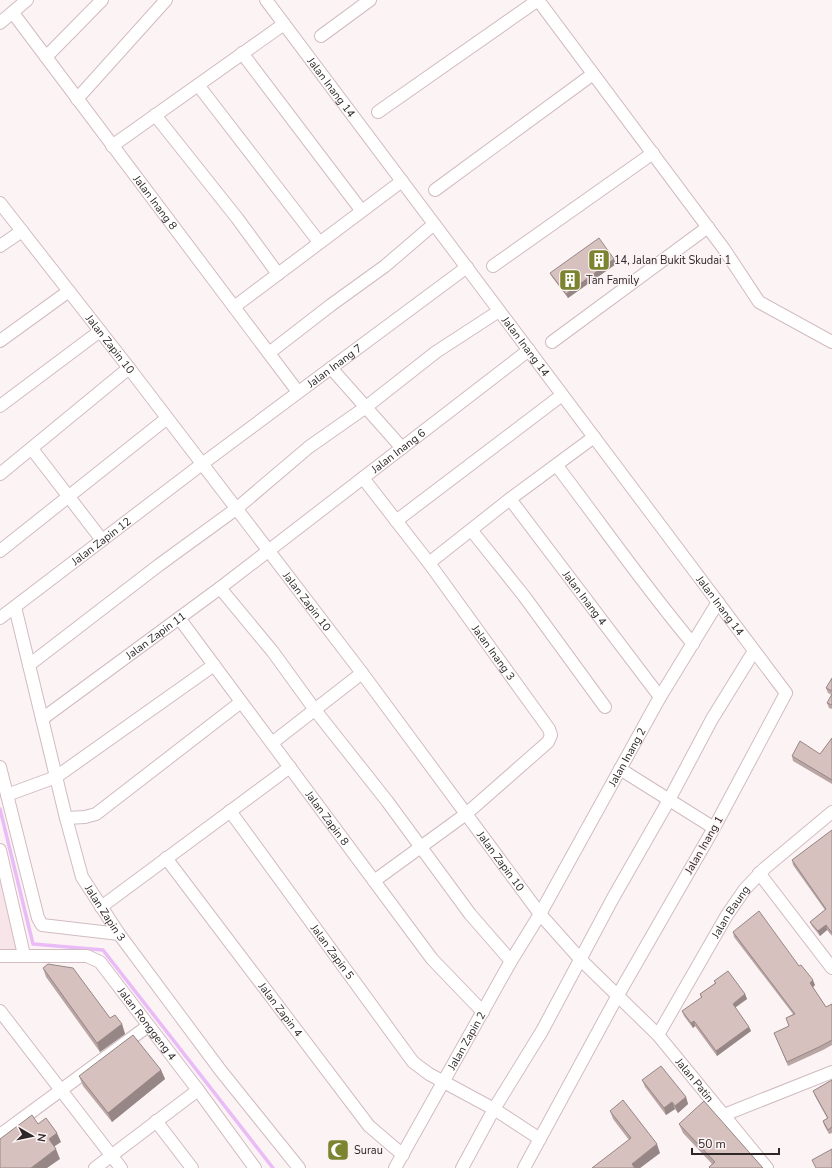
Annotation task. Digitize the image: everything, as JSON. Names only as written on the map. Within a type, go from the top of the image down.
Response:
[{"type":"street","points":[[0,23],[27,0]]},
{"type":"street","points":[[46,57],[102,0]]},
{"type":"street","points":[[77,99],[166,0]]},
{"type":"street","name":"Jalan Inang 14","points":[[266,0],[786,693]]},
{"type":"street","points":[[320,36],[370,0]]},
{"type":"street","points":[[378,112],[538,0],[708,227],[759,302],[832,342]]},
{"type":"street","name":"Jalan Inang 8","points":[[13,13],[298,392]]},
{"type":"street","points":[[112,146],[284,24]]},
{"type":"street","points":[[242,54],[361,210]]},
{"type":"street","points":[[435,190],[593,74]]},
{"type":"street","points":[[198,85],[319,242]]},
{"type":"street","points":[[155,115],[237,218],[278,274]]},
{"type":"street","points":[[493,266],[653,153]]},
{"type":"street","points":[[234,307],[361,210],[402,181]]},
{"type":"street","name":"Jalan Zapin 10","points":[[0,203],[129,368],[362,673],[540,914],[581,960],[618,995]]},
{"type":"street","points":[[269,353],[331,304],[385,266],[434,224]]},
{"type":"street","points":[[552,342],[708,227]]},
{"type":"street","points":[[0,246],[22,231]]},
{"type":"street","name":"Jalan Inang 7","points":[[202,464],[467,267]]},
{"type":"street","points":[[0,341],[69,291]]},
{"type":"street","points":[[29,665],[159,565],[236,509],[309,447],[366,407],[436,352],[499,311]]},
{"type":"street","points":[[0,406],[100,331]]},
{"type":"street","name":"Jalan Inang 6","points":[[267,550],[364,478],[529,350]]},
{"type":"street","points":[[0,474],[129,368]]},
{"type":"street","points":[[331,368],[402,448]]},
{"type":"street","points":[[396,521],[562,395]]},
{"type":"street","points":[[0,550],[166,418]]},
{"type":"street","points":[[429,563],[472,531],[510,499],[557,466],[594,437]]},
{"type":"street","points":[[32,449],[102,540]]},
{"type":"street","name":"Jalan Zapin 12","points":[[0,618],[202,464]]},
{"type":"street","points":[[557,466],[601,523],[661,606],[693,644]]},
{"type":"street","name":"Jalan Inang 3","points":[[364,478],[429,563],[549,729],[551,735],[548,742],[466,814]]},
{"type":"street","name":"Jalan Inang 4","points":[[510,499],[660,696]]},
{"type":"street","points":[[472,531],[524,596],[605,707]]},
{"type":"street","name":"Jalan Zapin 11","points":[[42,719],[220,588],[267,550]]},
{"type":"street","points":[[220,588],[273,652],[314,710],[387,801],[470,914],[511,961]]},
{"type":"street","name":"Jalan Inang 2","points":[[540,914],[660,696],[718,602]]},
{"type":"street","name":"Jalan Zapin 3","points":[[15,607],[66,818],[82,877],[119,934],[221,1071],[299,1168]]},
{"type":"street","name":"Jalan Zapin 8","points":[[179,618],[432,959],[483,1012]]},
{"type":"street","points":[[462,1168],[494,1109],[542,1031],[581,960],[612,898],[669,800],[712,718],[754,651]]},
{"type":"street","points":[[7,795],[56,777],[214,665]]},
{"type":"street","points":[[272,744],[362,673]]},
{"type":"street","name":"Jalan Inang 1","points":[[524,1168],[618,995],[714,828],[786,693]]},
{"type":"street","points":[[66,818],[85,817],[96,814],[241,702]]},
{"type":"street","points":[[0,767],[38,918],[42,925],[51,928],[119,934]]},
{"type":"street","points":[[101,907],[290,767]]},
{"type":"street","points":[[620,768],[714,828]]},
{"type":"street","name":"Jalan Zapin 5","points":[[230,811],[413,1062],[444,1083],[494,1109],[540,1139]]},
{"type":"street","name":"Jalan Baung","points":[[658,1035],[727,915],[745,889],[759,873],[832,812]]},
{"type":"street","points":[[374,881],[466,814]]},
{"type":"street","points":[[0,850],[24,955]]},
{"type":"street","name":"Jalan Zapin 4","points":[[166,858],[369,1126],[403,1155]]},
{"type":"street","points":[[759,873],[832,968]]},
{"type":"street","name":"Jalan Zapin 2","points":[[395,1168],[511,961],[540,914]]},
{"type":"street","name":"Jalan Ronggeng 4","points":[[0,956],[87,956],[100,962],[198,1090],[255,1168]]},
{"type":"street","name":"Jalan Patin","points":[[618,995],[658,1035],[767,1168]]},
{"type":"street","points":[[0,1011],[121,1168]]},
{"type":"street","points":[[0,1135],[60,1089],[148,1026]]},
{"type":"street","points":[[724,1115],[832,1072]]},
{"type":"street","points":[[95,1168],[198,1090]]},
{"type":"street","points":[[156,1121],[192,1168]]},
{"type":"shaded area","points":[[0,872],[19,951],[0,952]]},
{"type":"building","points":[[599,238],[614,259],[566,294],[550,273]]},
{"type":"building","points":[[832,678],[832,691],[826,688]]},
{"type":"building","points":[[832,694],[832,705],[827,703]]},
{"type":"building","points":[[832,738],[832,780],[792,756],[800,741],[820,754]]},
{"type":"building","points":[[832,830],[832,933],[826,925],[818,931],[810,922],[826,909],[792,860]]},
{"type":"building","points":[[759,911],[799,966],[801,965],[813,980],[810,983],[826,1007],[832,1004],[832,1040],[787,1062],[774,1033],[789,1026],[786,1018],[795,1014],[733,932]]},
{"type":"building","points":[[48,964],[73,968],[110,1018],[115,1015],[122,1024],[97,1043],[43,968]]},
{"type":"building","points":[[728,971],[745,994],[733,1004],[749,1027],[716,1051],[694,1021],[691,1023],[682,1011],[702,997],[700,994],[716,983],[714,981]]},
{"type":"building","points":[[133,1035],[161,1070],[108,1113],[79,1076]]},
{"type":"building","points":[[661,1066],[686,1097],[675,1106],[672,1102],[664,1108],[642,1080]]},
{"type":"building","points":[[832,1080],[832,1127],[828,1130],[823,1121],[828,1118],[813,1091]]},
{"type":"building","points":[[623,1100],[657,1144],[632,1164],[635,1168],[592,1168],[631,1138],[610,1111]]},
{"type":"building","points":[[704,1101],[763,1168],[709,1167],[715,1162],[679,1124]]},
{"type":"building","points":[[32,1115],[38,1124],[46,1118],[57,1133],[49,1139],[56,1149],[31,1168],[0,1168],[0,1139]]},
{"type":"building","points":[[832,1149],[832,1168],[816,1168],[812,1160]]},
{"type":"waterway","points":[[0,809],[33,944],[103,950],[273,1168]]},
{"type":"place","name":"14, Jalan Bukit Skudai 1","points":[[599,260]]},
{"type":"place","name":"Tan Family","points":[[570,280]]},
{"type":"place","name":"Surau","points":[[338,1150]]}]
